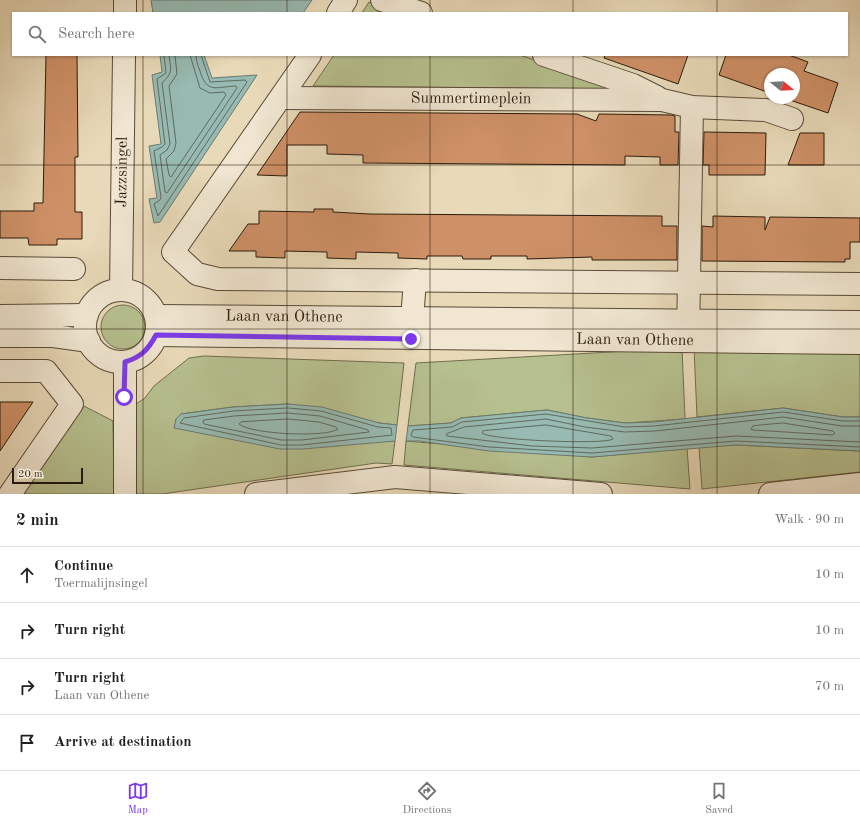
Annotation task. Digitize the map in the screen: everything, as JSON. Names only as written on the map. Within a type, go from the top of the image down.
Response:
[{"type":"street","points":[[125,0],[125,12]]},
{"type":"street","points":[[339,12],[346,0]]},
{"type":"street","points":[[382,0],[418,12]]},
{"type":"street","name":"Jazzsingel","points":[[121,290],[124,56]]},
{"type":"street","points":[[309,56],[173,252],[197,274],[218,279],[860,284]]},
{"type":"street","name":"Summertimeplein","points":[[547,56],[633,85],[662,100]]},
{"type":"street","name":"Summertimeplein","points":[[281,98],[662,100],[692,107],[766,110],[792,119]]},
{"type":"street","points":[[688,332],[692,107]]},
{"type":"street","points":[[0,268],[74,270]]},
{"type":"street","points":[[412,329],[416,280]]},
{"type":"street","points":[[121,290],[136,293],[149,302],[156,326],[150,348],[139,358],[125,362],[110,360],[98,353],[89,341],[86,328],[87,315],[92,305],[100,297],[110,292],[121,290]]},
{"type":"street","points":[[0,316],[87,315]]},
{"type":"street","name":"Laan van Othene","points":[[688,332],[860,322]]},
{"type":"street","name":"Laan van Othene","points":[[156,326],[688,332],[860,343]]},
{"type":"street","points":[[0,336],[53,336],[89,341]]},
{"type":"street","points":[[125,362],[125,494]]},
{"type":"street","points":[[0,371],[46,371],[72,404],[10,494]]},
{"type":"street","points":[[256,494],[395,477],[601,494]]},
{"type":"street","points":[[770,494],[860,484]]},
{"type":"green space","points":[[369,2],[397,12],[363,12]]},
{"type":"green space","points":[[333,56],[523,56],[607,85],[605,89],[313,86]]},
{"type":"green space","points":[[123,305],[135,309],[141,315],[145,327],[141,339],[135,345],[123,349],[111,345],[105,339],[101,327],[105,315],[111,309]]},
{"type":"green space","points":[[682,348],[685,419],[625,423],[587,418],[547,410],[461,418],[451,423],[408,426],[416,363]]},
{"type":"green space","points":[[694,348],[860,349],[860,417],[843,417],[783,408],[697,417]]},
{"type":"green space","points":[[204,356],[404,363],[397,425],[379,423],[288,404],[233,407],[181,414],[176,419],[175,428],[395,441],[392,464],[376,463],[162,494],[132,494],[133,406],[145,398],[154,386],[189,358]]},
{"type":"green space","points":[[84,406],[113,421],[114,494],[23,494]]},
{"type":"green space","points":[[406,441],[592,457],[687,448],[690,489],[404,465]]},
{"type":"green space","points":[[736,445],[860,451],[860,472],[702,489],[699,447]]},
{"type":"water","points":[[151,0],[312,0],[304,12],[153,12]]},
{"type":"water","points":[[160,56],[204,56],[212,78],[257,75],[160,222],[154,223],[149,199],[157,198],[149,146],[161,144],[152,75],[162,72]]},
{"type":"water","points":[[288,404],[322,407],[379,423],[397,425],[395,441],[303,449],[280,449],[174,428],[176,419],[181,414],[233,407]]},
{"type":"water","points":[[783,408],[843,417],[860,417],[860,451],[736,445],[592,457],[489,451],[420,441],[406,441],[408,426],[451,423],[461,418],[547,410],[587,418],[625,423],[654,422]]},
{"type":"building","points":[[46,56],[77,56],[78,157],[75,157],[75,212],[82,212],[82,239],[57,239],[57,245],[29,245],[28,238],[0,238],[0,211],[34,211],[34,203],[43,203]]},
{"type":"building","points":[[605,56],[688,56],[678,84],[604,58]]},
{"type":"building","points":[[726,56],[792,56],[808,62],[804,71],[838,83],[828,113],[800,103],[800,68],[764,68],[764,91],[719,75]]},
{"type":"building","points":[[300,112],[577,114],[596,121],[599,114],[671,115],[675,116],[675,132],[679,132],[678,165],[660,165],[660,157],[625,156],[625,165],[363,163],[363,155],[327,154],[327,145],[287,145],[287,176],[257,175]]},
{"type":"building","points":[[704,132],[766,133],[765,175],[709,175],[709,165],[703,165]]},
{"type":"building","points":[[800,133],[824,133],[824,165],[788,165]]},
{"type":"building","points":[[314,209],[333,209],[333,212],[370,214],[662,216],[662,226],[677,226],[677,260],[592,260],[592,257],[527,259],[527,256],[491,256],[491,259],[463,259],[462,256],[427,256],[427,259],[398,258],[398,253],[356,252],[356,259],[327,258],[327,252],[285,251],[285,258],[256,257],[256,251],[229,251],[248,224],[259,224],[259,211],[314,212]]},
{"type":"building","points":[[713,216],[765,217],[765,230],[770,217],[860,218],[860,242],[850,242],[850,259],[845,259],[845,262],[702,261],[702,226],[713,227]]},
{"type":"building","points":[[0,402],[33,402],[0,451]]},
{"type":"route","points":[[124,397],[125,362],[139,358],[150,348],[156,335],[411,339]]}]
